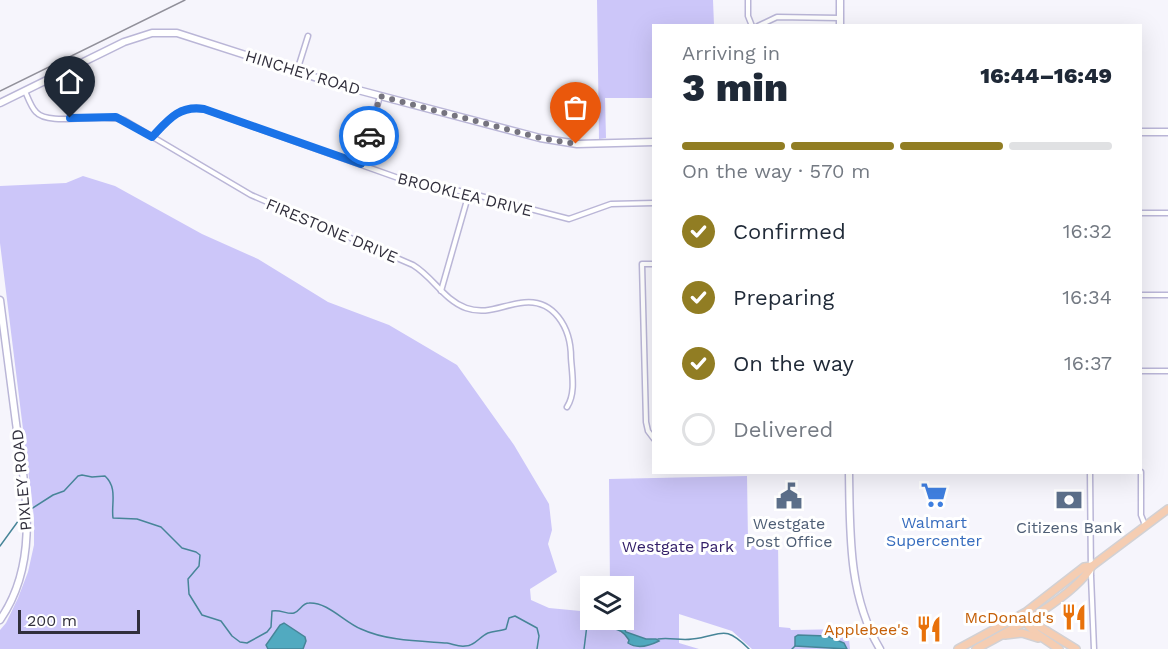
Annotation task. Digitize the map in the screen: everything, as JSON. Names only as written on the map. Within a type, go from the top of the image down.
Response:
[{"type":"main road","points":[[976,649],[1028,620],[1086,577],[1092,566],[1168,509]]},
{"type":"main road","points":[[958,649],[1023,613],[1084,567],[1092,566]]},
{"type":"main road","points":[[1023,613],[1044,640]]},
{"type":"main road","points":[[1028,620],[1076,649]]},
{"type":"main road","points":[[1000,636],[1022,633],[1044,640],[1059,649]]},
{"type":"street","points":[[748,0],[748,16],[751,24]]},
{"type":"street","points":[[762,24],[777,17],[840,22],[840,0]]},
{"type":"street","name":"HINCHEY ROAD","points":[[0,103],[124,42],[139,36],[164,32],[195,38],[297,72],[380,96],[562,142],[652,142]]},
{"type":"street","points":[[297,72],[308,36]]},
{"type":"street","name":"FIRESTONE DRIVE","points":[[25,92],[34,110],[44,118],[116,117],[251,195],[412,265],[428,275],[441,291],[463,306],[478,311],[491,311],[527,302],[552,310],[563,322],[570,343],[573,398],[567,406]]},
{"type":"street","points":[[361,164],[380,96]]},
{"type":"street","name":"BROOKLEA DRIVE","points":[[152,137],[178,111],[194,107],[401,180],[469,193],[569,219],[611,204],[652,203]]},
{"type":"street","points":[[1142,132],[1168,132]]},
{"type":"street","points":[[441,291],[469,193]]},
{"type":"street","points":[[1142,213],[1168,213]]},
{"type":"street","points":[[652,264],[642,264],[646,422],[652,436]]},
{"type":"street","points":[[1142,295],[1168,295]]},
{"type":"street","name":"PIXLEY ROAD","points":[[0,300],[27,510],[26,552],[22,569],[12,600],[0,620]]},
{"type":"street","points":[[1142,371],[1168,371]]},
{"type":"street","points":[[849,474],[851,548],[855,585],[865,618],[880,649]]},
{"type":"street","points":[[1090,474],[1094,649]]},
{"type":"street","points":[[1141,474],[1141,515],[1146,525]]},
{"type":"green space","points":[[597,0],[713,0],[714,24],[652,24],[652,98],[605,98],[606,138],[599,139]]},
{"type":"green space","name":"Westgate Park","points":[[83,176],[115,186],[202,234],[258,259],[328,302],[389,325],[457,365],[514,445],[549,504],[552,530],[548,544],[557,572],[530,589],[531,600],[549,608],[580,611],[580,630],[634,630],[634,576],[610,576],[609,479],[747,476],[748,541],[778,541],[779,627],[791,630],[848,629],[850,649],[752,649],[732,631],[679,614],[679,643],[699,649],[0,649],[0,630],[6,623],[28,572],[34,545],[34,518],[0,243],[0,186],[66,183]]},
{"type":"water","points":[[284,623],[305,637],[303,649],[268,649],[266,645],[280,625]]},
{"type":"water","points":[[619,630],[659,641],[635,646],[628,643],[629,640]]},
{"type":"water","points":[[798,635],[827,636],[844,643],[847,649],[795,646],[795,637]]},
{"type":"waterway","points":[[28,511],[53,495],[64,491],[78,476],[105,476],[113,491],[113,518],[137,519],[161,527],[182,548],[200,555],[199,566],[188,579],[189,594],[202,615],[221,621],[232,636],[240,642],[247,643],[267,632],[271,627],[272,611],[294,613],[309,603],[323,606],[355,626],[381,636],[460,646],[472,645],[488,633],[506,629],[509,618],[515,616],[537,628],[539,636],[537,649]]},
{"type":"waterway","points":[[0,546],[24,513]]},
{"type":"waterway","points":[[584,649],[586,630]]},
{"type":"waterway","points":[[658,639],[702,638],[722,633],[733,636],[749,649]]},
{"type":"waterway","points":[[792,649],[795,646]]},
{"type":"railway","points":[[0,91],[185,0]]},
{"type":"way so far","points":[[369,136],[380,96],[540,138],[576,144]]},
{"type":"place","name":"Walmart Supercenter","points":[[934,495]]},
{"type":"place","name":"Westgate Post Office","points":[[789,496]]},
{"type":"place","name":"Citizens Bank","points":[[1069,500]]},
{"type":"place","name":"McDonald's","points":[[1074,617]]},
{"type":"place","name":"Applebee's","points":[[929,629]]},
{"type":"route","points":[[70,118],[116,117],[152,137],[178,111],[194,107],[361,164],[369,136]]}]
